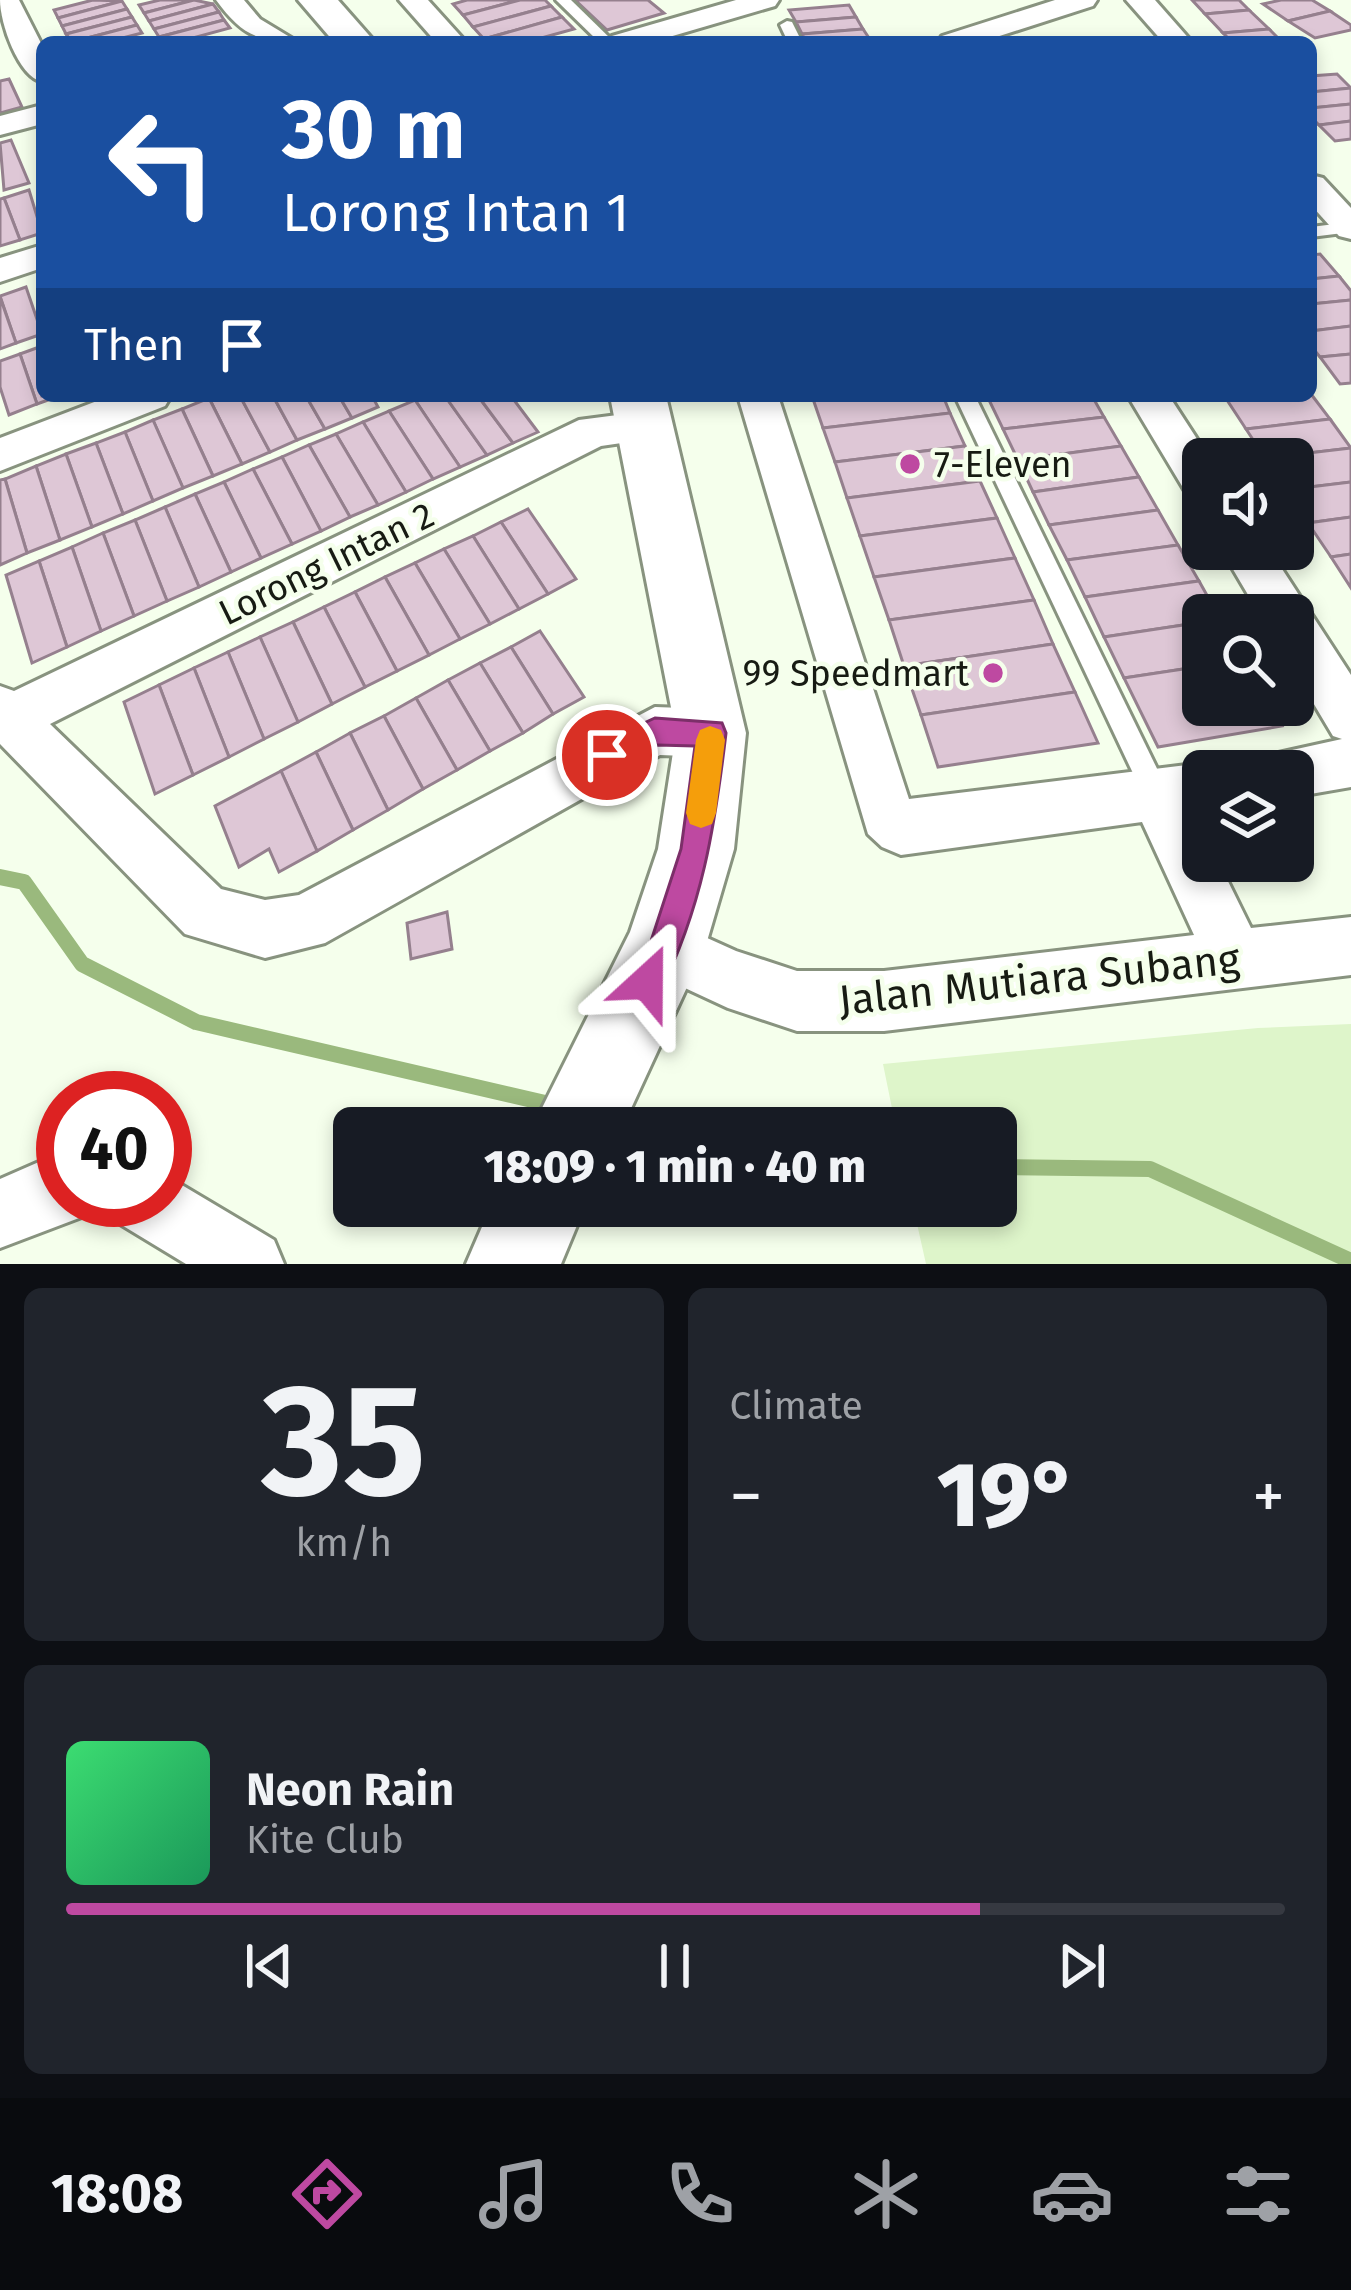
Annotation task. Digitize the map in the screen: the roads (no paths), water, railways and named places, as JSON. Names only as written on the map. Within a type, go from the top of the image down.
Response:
[{"type":"street","points":[[230,0],[250,25],[275,36]]},
{"type":"street","points":[[413,0],[446,36]]},
{"type":"street","points":[[647,36],[708,7],[766,0]]},
{"type":"street","points":[[971,36],[1082,0]]},
{"type":"street","points":[[1140,0],[1173,36]]},
{"type":"street","points":[[6,14],[36,63]]},
{"type":"street","points":[[304,36],[338,23]]},
{"type":"street","points":[[1317,192],[1340,221]]},
{"type":"street","points":[[0,269],[36,258]]},
{"type":"street","points":[[0,455],[136,402]]},
{"type":"street","points":[[760,402],[887,815],[902,828],[1180,792],[1235,960]]},
{"type":"street","points":[[1152,402],[1182,450]]},
{"type":"street","points":[[585,1107],[665,948],[697,849],[711,733],[643,411]]},
{"type":"street","name":"Lorong Intan 2","points":[[5,714],[643,411]]},
{"type":"street","points":[[1314,660],[1351,719]]},
{"type":"street","points":[[5,714],[205,914],[265,929],[305,923],[655,731],[711,733]]},
{"type":"street","points":[[1314,768],[1351,762]]},
{"type":"street","name":"Jalan Mutiara Subang","points":[[665,948],[728,978],[797,1001],[884,1001],[1351,946]]},
{"type":"street","points":[[0,1214],[36,1197]]},
{"type":"street","points":[[189,1227],[250,1264]]},
{"type":"lane","points":[[563,0],[601,36]]},
{"type":"lane","points":[[787,25],[792,36]]},
{"type":"lane","points":[[968,402],[1180,792]]},
{"type":"waterway","points":[[0,877],[24,882],[82,964],[196,1022],[558,1106]]},
{"type":"waterway","points":[[1017,1167],[1150,1169],[1351,1261]]},
{"type":"place","name":"7-Eleven","points":[[910,464]]},
{"type":"place","name":"99 Speedmart","points":[[993,673]]}]
